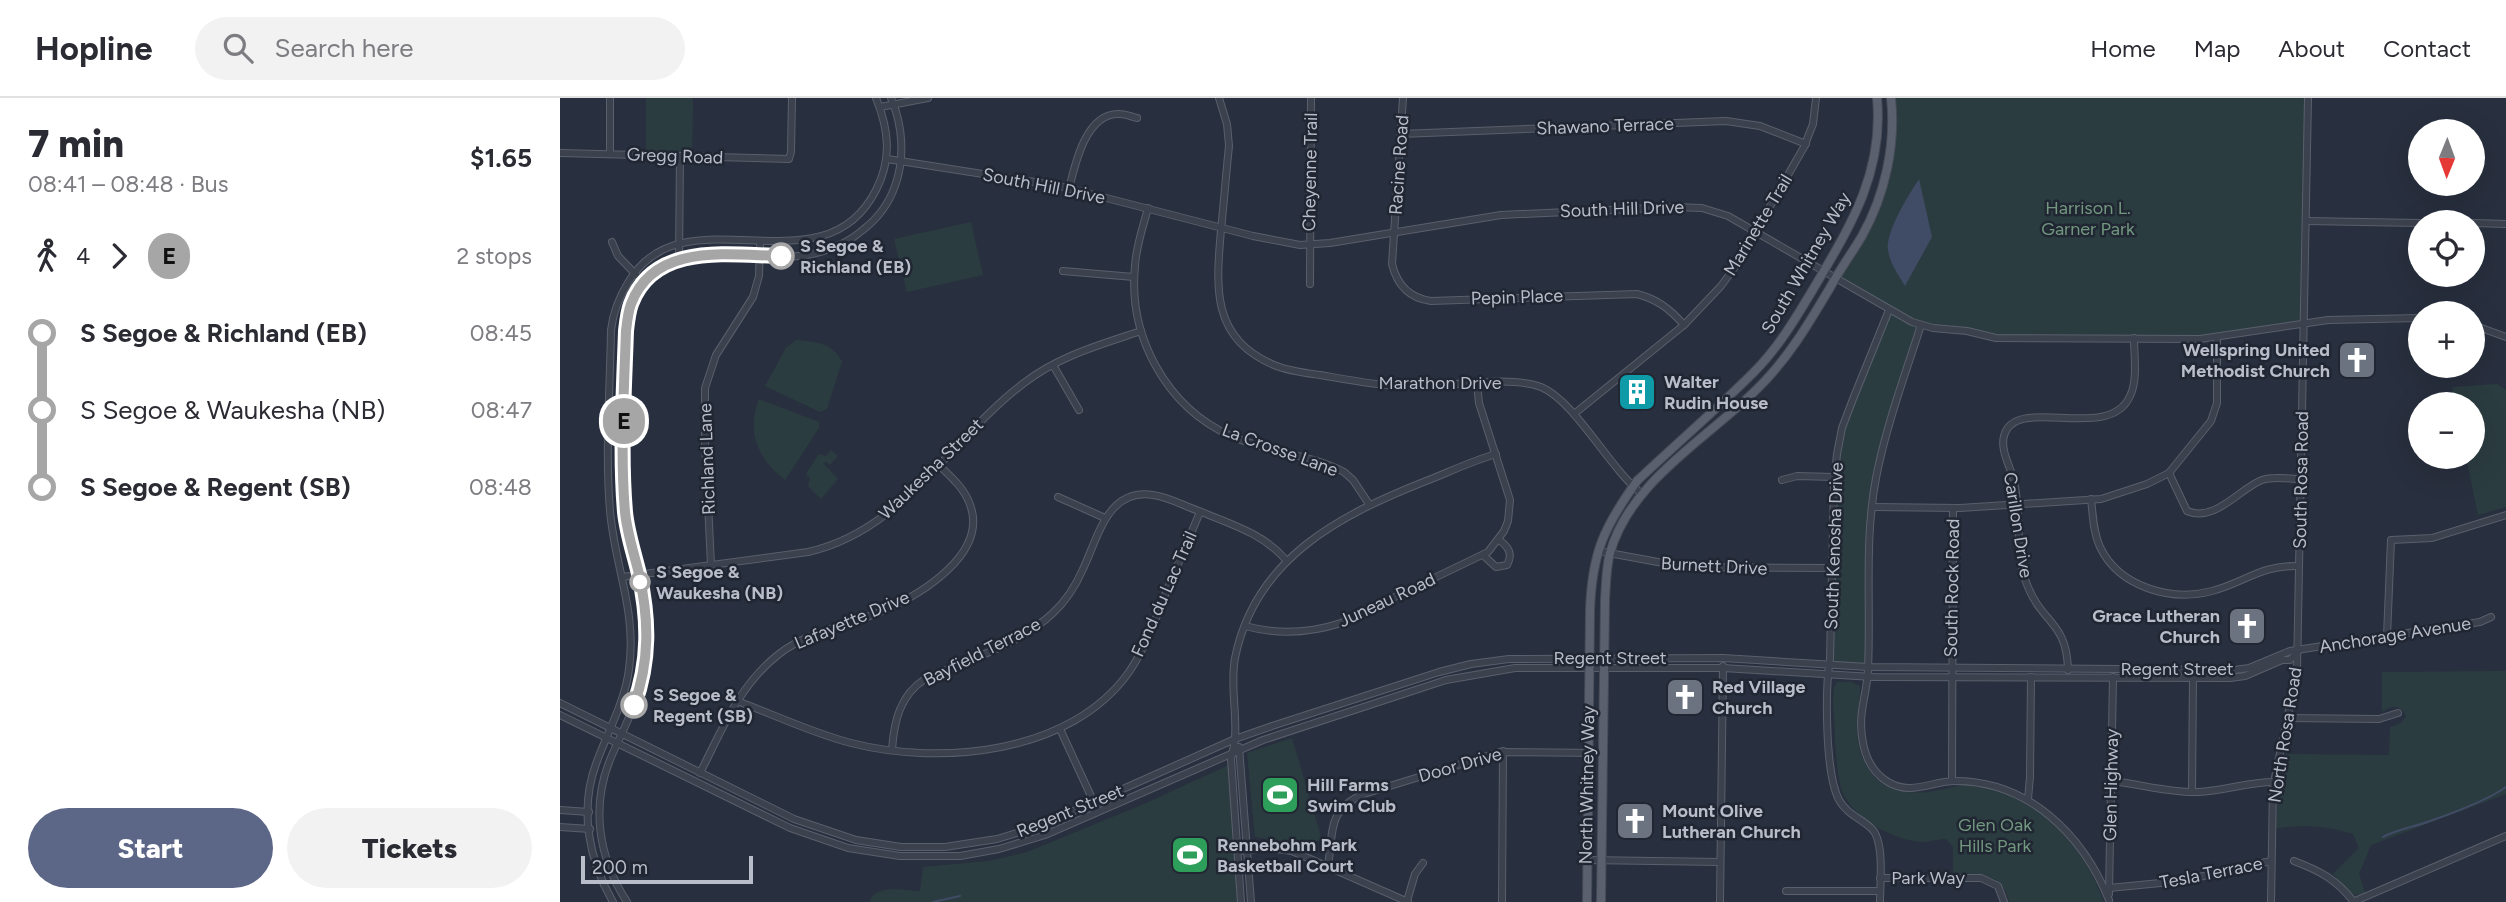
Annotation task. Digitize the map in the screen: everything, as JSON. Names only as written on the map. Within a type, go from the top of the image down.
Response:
[{"type":"main road","name":"South Whitney Way","points":[[1590,668],[1590,591],[1598,551],[1607,525],[1633,487],[1755,371],[1797,317],[1865,194],[1876,149],[1877,98]]},
{"type":"main road","name":"South Whitney Way","points":[[1605,668],[1606,573],[1610,553],[1623,520],[1642,494],[1759,388],[1795,346],[1863,235],[1880,194],[1891,151],[1891,98]]},
{"type":"main road","name":"North Whitney Way","points":[[1587,902],[1590,668]]},
{"type":"main road","name":"North Whitney Way","points":[[1601,902],[1605,668]]},
{"type":"street","points":[[610,98],[610,154]]},
{"type":"street","name":"Gregg Road","points":[[560,153],[789,159],[792,98]]},
{"type":"street","points":[[613,902],[595,864],[588,829],[588,812],[592,779],[628,677],[631,650],[631,620],[612,531],[609,499],[611,330],[617,303],[634,272],[656,253],[679,243],[716,240],[808,240],[844,226],[871,200],[885,171],[885,123],[876,98]]},
{"type":"street","points":[[880,107],[892,101],[928,98]]},
{"type":"street","name":"Marathon Drive","points":[[1219,98],[1227,124],[1229,146],[1217,281],[1222,311],[1238,340],[1262,359],[1285,369],[1375,384],[1415,387],[1516,382],[1542,387],[1555,395],[1574,414],[1621,475],[1642,494]]},
{"type":"street","name":"Cheyenne Trail","points":[[1310,284],[1311,98]]},
{"type":"street","name":"Racine Road","points":[[1394,232],[1403,98]]},
{"type":"street","name":"Marinette Trail","points":[[1574,414],[1684,324],[1728,276],[1806,144],[1813,124],[1816,98]]},
{"type":"street","name":"South Rosa Road","points":[[2298,652],[2308,98]]},
{"type":"street","points":[[627,902],[609,868],[599,829],[598,813],[606,771],[638,694],[646,655],[646,620],[625,514],[626,331],[630,305],[643,282],[669,262],[680,258],[712,255],[810,255],[841,245],[856,236],[871,224],[889,201],[898,177],[901,136],[892,101]]},
{"type":"street","points":[[1069,188],[1081,146],[1091,130],[1112,115],[1137,118]]},
{"type":"street","name":"Shawano Terrace","points":[[1401,134],[1727,121],[1760,127],[1806,144]]},
{"type":"street","points":[[680,156],[680,258]]},
{"type":"street","name":"South Hill Drive","points":[[887,159],[1069,188],[1284,244],[1310,246],[1501,215],[1702,208],[1717,212],[1756,231],[1889,310],[1921,325],[2011,339],[2217,337],[2304,323],[2408,318]]},
{"type":"street","name":"La Crosse Lane","points":[[1148,208],[1136,253],[1135,300],[1141,331],[1160,373],[1176,396],[1203,420],[1244,441],[1335,468],[1353,480],[1369,504]]},
{"type":"street","points":[[2305,221],[2408,223]]},
{"type":"street","points":[[2485,223],[2506,224]]},
{"type":"street","name":"Pepin Place","points":[[1394,232],[1394,274],[1406,292],[1420,299],[1431,301],[1637,294],[1648,296],[1666,306],[1684,324]]},
{"type":"street","name":"Richland Lane","points":[[712,565],[705,388],[716,355],[752,297],[759,276],[760,241]]},
{"type":"street","points":[[612,242],[618,256],[643,282]]},
{"type":"street","points":[[1063,271],[1134,277]]},
{"type":"street","name":"South Kenosha Drive","points":[[1880,878],[1879,841],[1873,830],[1842,804],[1836,792],[1826,709],[1834,477],[1842,428],[1889,310]]},
{"type":"street","name":"South Kenosha Drive","points":[[1921,325],[1878,468],[1872,507],[1868,672],[1861,708],[1862,732],[1867,757],[1878,775],[1892,785],[1926,788],[1952,781]]},
{"type":"street","points":[[2485,330],[2506,337]]},
{"type":"street","name":"Waukesha Street","points":[[622,577],[808,552],[845,540],[881,520],[939,465],[995,406],[1024,382],[1073,353],[1141,331]]},
{"type":"street","points":[[1872,507],[1953,508],[2091,499],[2119,495],[2169,473],[2193,446],[2214,416],[2217,403],[2217,337]]},
{"type":"street","name":"Carillon Drive","points":[[2068,679],[2067,652],[2062,634],[2035,602],[2026,582],[2018,503],[2014,478],[2003,444],[2004,434],[2016,421],[2026,418],[2102,418],[2118,411],[2128,400],[2133,386],[2134,338]]},
{"type":"street","points":[[1054,365],[1079,410]]},
{"type":"street","name":"Juneau Road","points":[[1245,626],[1278,632],[1324,628],[1386,602],[1483,555],[1499,540],[1508,521],[1510,500],[1479,403],[1477,384]]},
{"type":"street","points":[[1241,902],[1232,753],[1235,739],[1233,678],[1245,626],[1263,591],[1286,560],[1369,504],[1496,454]]},
{"type":"street","name":"Lafayette Drive","points":[[696,781],[737,701],[757,673],[791,646],[896,605],[956,564],[963,555],[971,537],[972,511],[964,493],[939,465]]},
{"type":"street","points":[[2169,473],[2186,511],[2196,514],[2231,502],[2255,483],[2265,479],[2301,480]]},
{"type":"street","points":[[1783,480],[1797,476],[1834,477]]},
{"type":"street","points":[[1058,497],[1105,518],[1111,509],[1125,500],[1148,495],[1176,502],[1244,528],[1266,542],[1286,560]]},
{"type":"street","points":[[2091,499],[2096,537],[2108,560],[2130,580],[2152,590],[2175,594],[2205,592],[2273,567],[2300,566]]},
{"type":"street","name":"South Rock Road","points":[[1952,781],[1953,508]]},
{"type":"street","name":"Fond du Lac Trail","points":[[737,701],[854,744],[921,753],[981,749],[1025,741],[1060,729],[1097,705],[1128,673],[1146,641],[1200,512]]},
{"type":"street","points":[[2387,636],[2391,540],[2432,538],[2506,515]]},
{"type":"street","name":"Bayfield Terrace","points":[[892,750],[897,714],[905,697],[920,682],[1026,633],[1056,611],[1083,570],[1105,518]]},
{"type":"street","name":"Juneau Road","points":[[1483,555],[1496,567],[1507,565],[1511,558],[1510,553],[1507,546],[1499,540]]},
{"type":"street","name":"Burnett Drive","points":[[1598,551],[1685,568],[1832,568]]},
{"type":"street","name":"Anchorage Avenue","points":[[2298,652],[2305,648],[2480,622],[2491,617]]},
{"type":"street","name":"Regent Street","points":[[560,715],[817,839],[848,848],[900,856],[960,856],[999,849],[1045,835],[1263,740],[1446,680],[1515,668],[1723,668],[1827,676],[1951,668],[2113,668],[2245,676],[2282,660],[2290,660],[2298,652]]},
{"type":"street","name":"North Rosa Road","points":[[2271,902],[2274,782],[2297,672],[2298,652]]},
{"type":"street","points":[[1720,902],[1723,658]]},
{"type":"street","name":"Regent Street","points":[[560,704],[822,830],[901,847],[959,846],[997,839],[1040,826],[1235,739],[1460,667],[1509,659],[1723,658],[1829,665],[1868,672],[1951,678],[2113,679],[2193,674]]},
{"type":"street","points":[[2028,799],[2031,668]]},
{"type":"street","name":"Glen Highway","points":[[2109,901],[2113,668]]},
{"type":"street","points":[[2192,792],[2193,674]]},
{"type":"street","points":[[2287,718],[2379,719],[2398,713]]},
{"type":"street","points":[[1060,729],[1098,812]]},
{"type":"street","points":[[1235,739],[1241,749],[1251,902]]},
{"type":"street","points":[[1502,902],[1503,751]]},
{"type":"street","name":"Door Drive","points":[[1328,865],[1332,826],[1341,809],[1364,794],[1503,751],[1604,753]]},
{"type":"street","points":[[1952,781],[1998,788],[2028,799],[2056,820],[2070,834],[2096,871],[2109,901]]},
{"type":"street","points":[[2111,782],[2192,792],[2274,782]]},
{"type":"street","points":[[560,810],[598,813]]},
{"type":"street","points":[[560,827],[599,829]]},
{"type":"street","points":[[2294,861],[2329,877],[2353,902],[2506,836]]},
{"type":"street","points":[[1238,851],[1280,849],[1304,855],[1407,902],[1415,874],[1423,863]]},
{"type":"street","points":[[1587,860],[1720,862]]},
{"type":"street","name":"Tesla Terrace","points":[[2109,888],[2181,881],[2271,861]]},
{"type":"street","points":[[1880,878],[1880,902]]},
{"type":"street","name":"Park Way","points":[[1880,878],[1981,878],[1998,886],[2004,902]]},
{"type":"street","points":[[1786,891],[1880,891]]},
{"type":"green space","points":[[646,98],[693,98],[692,153],[646,151]]},
{"type":"green space","name":"Harrison L. Garner Park","points":[[1891,98],[2308,98],[2304,323],[2217,337],[2011,339],[1921,325],[1883,451],[1873,498],[1868,667],[1829,665],[1834,485],[1842,428],[1889,311],[1835,278],[1863,235],[1886,175]]},
{"type":"green space","points":[[971,222],[983,275],[907,292],[894,239]]},
{"type":"green space","points":[[796,340],[828,347],[842,361],[827,409],[820,412],[765,386],[786,348]]},
{"type":"green space","points":[[2497,384],[2506,390],[2506,507],[2478,515],[2468,469],[2485,469],[2485,392],[2453,392],[2452,387]]},
{"type":"green space","points":[[759,399],[819,422],[819,428],[785,480],[761,454],[757,444],[754,423]]},
{"type":"green space","points":[[831,450],[838,456],[830,465],[823,463],[838,479],[821,499],[808,486],[810,478],[806,474],[819,454],[826,456]]},
{"type":"green space","points":[[2506,671],[2506,794],[2371,845],[2359,874],[2366,895],[2352,893],[2333,874],[2359,848],[2353,834],[2315,826],[2276,828],[2279,782],[2285,754],[2389,755],[2390,727],[2401,723],[2406,716],[2396,707],[2382,712],[2382,672]]},
{"type":"green space","name":"Glen Oak Hills Park","points":[[1837,682],[1851,682],[1860,686],[1857,726],[1861,755],[1880,782],[1908,792],[1929,792],[1966,785],[2013,797],[2052,822],[2068,839],[2095,880],[2104,902],[2009,902],[2006,892],[1996,880],[1981,875],[1953,874],[1953,847],[1946,839],[1924,842],[1900,838],[1864,818],[1846,799],[1839,779],[1833,701]]},
{"type":"green space","name":"Hill Farms Swim Club","points":[[1292,738],[1322,840],[1303,845],[1255,837],[1247,753]]},
{"type":"green space","points":[[1229,765],[1239,902],[869,902],[878,892],[884,890],[920,891],[923,867],[989,861],[1027,852],[1144,804]]},
{"type":"water","points":[[1919,179],[1932,237],[1905,286],[1891,260],[1888,243],[1899,214]]},
{"type":"waterway","points":[[2383,837],[2459,810],[2506,787]]},
{"type":"waterway","points":[[933,902],[960,896]]},
{"type":"bus line","name":"E","points":[[634,705],[644,673],[647,638],[644,601],[625,514],[626,331],[630,305],[648,277],[669,262],[680,258],[712,255],[781,256]]},
{"type":"place","name":"S Segoe & Richland (EB)","points":[[781,256]]},
{"type":"place","name":"Wellspring United Methodist Church","points":[[2357,360]]},
{"type":"place","name":"Walter Rudin House","points":[[1637,392]]},
{"type":"place","name":"S Segoe & Waukesha (NB)","points":[[640,582]]},
{"type":"place","name":"Grace Lutheran Church","points":[[2247,626]]},
{"type":"place","name":"Red Village Church","points":[[1685,697]]},
{"type":"place","name":"S Segoe & Regent (SB)","points":[[634,705]]},
{"type":"place","name":"Hill Farms Swim Club","points":[[1280,795]]},
{"type":"place","name":"Mount Olive Lutheran Church","points":[[1635,821]]},
{"type":"place","name":"Rennebohm Park Basketball Court","points":[[1190,855]]}]
